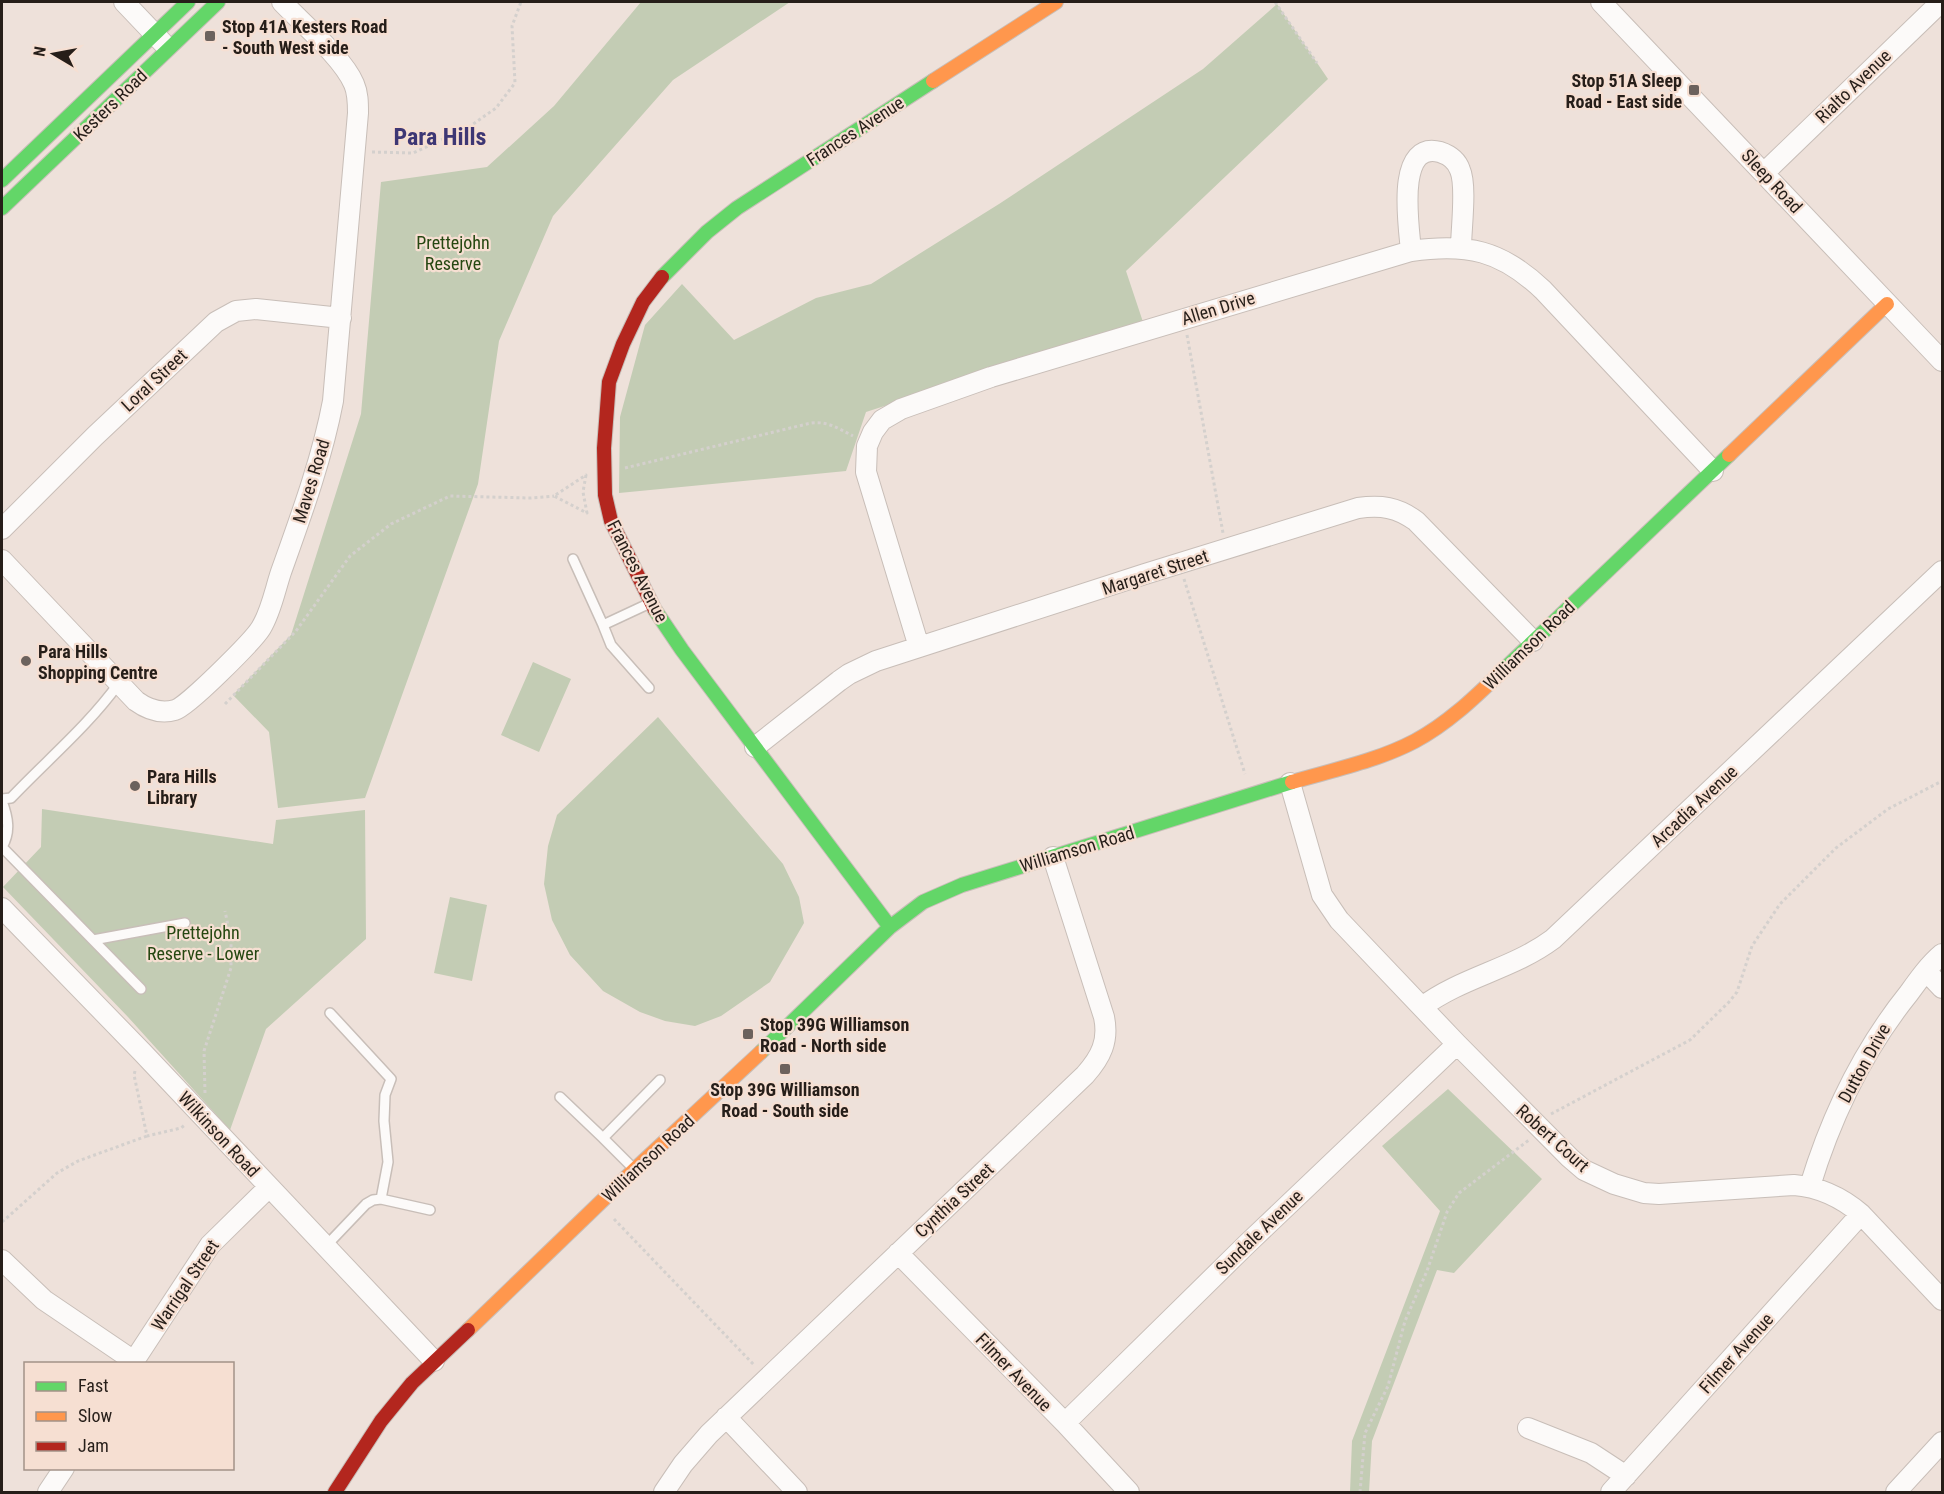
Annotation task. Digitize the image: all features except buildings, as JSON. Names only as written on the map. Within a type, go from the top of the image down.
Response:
[{"type":"street","points":[[124,2],[168,49]]},
{"type":"street","name":"Kesters Road","points":[[2,180],[188,2]]},
{"type":"street","name":"Kesters Road","points":[[2,208],[218,2]]},
{"type":"street","name":"Maves Road","points":[[2,560],[119,684],[136,701],[147,708],[161,711],[177,710],[201,691],[261,629],[294,536],[328,426],[334,392],[341,318],[358,102],[354,84],[330,52],[282,2]]},
{"type":"street","name":"Frances Avenue","points":[[890,927],[682,650],[650,603],[611,521],[605,495],[604,448],[609,382],[622,344],[650,291],[707,232],[737,208],[1056,2]]},
{"type":"street","name":"Sleep Road","points":[[1601,2],[1765,172],[1942,361]]},
{"type":"street","name":"Rialto Avenue","points":[[1765,172],[1941,2]]},
{"type":"street","points":[[1411,251],[1407,194],[1410,171],[1419,155],[1430,152],[1438,152],[1455,160],[1462,172],[1461,248]]},
{"type":"street","name":"Allen Drive","points":[[919,647],[866,472],[867,446],[877,426],[894,412],[943,393],[1411,251],[1461,248],[1484,252],[1501,258],[1525,273],[1713,471]]},
{"type":"street","name":"Williamson Road","points":[[341,1490],[386,1414],[434,1361],[890,927],[910,911],[940,893],[962,885],[1387,753],[1438,729],[1481,691],[1887,304]]},
{"type":"street","name":"Loral Street","points":[[2,529],[103,428],[202,334],[227,314],[256,309],[341,318]]},
{"type":"street","name":"Margaret Street","points":[[755,747],[849,674],[876,661],[1358,508],[1393,508],[1405,513],[1430,533],[1533,641]]},
{"type":"street","name":"Arcadia Avenue","points":[[1422,1008],[1449,989],[1525,957],[1553,939],[1942,571]]},
{"type":"street","name":"Robert Court","points":[[1290,783],[1316,878],[1329,906],[1422,1008],[1537,1126],[1584,1170],[1614,1184],[1644,1193],[1679,1194],[1769,1186],[1810,1186],[1835,1196],[1861,1214],[1942,1300]]},
{"type":"street","name":"Cynthia Street","points":[[664,1492],[697,1447],[726,1417],[1095,1064],[1104,1048],[1106,1027],[1104,1017],[1053,857]]},
{"type":"street","name":"Wilkinson Road","points":[[2,908],[142,1052],[434,1361]]},
{"type":"street","name":"Dutton Drive","points":[[1810,1186],[1825,1143],[1854,1078],[1883,1028],[1926,971],[1942,954]]},
{"type":"street","points":[[1926,971],[1942,988]]},
{"type":"street","name":"Sundale Avenue","points":[[1065,1423],[1330,1164],[1457,1044]]},
{"type":"street","name":"Warrigal Street","points":[[133,1362],[210,1245],[269,1187]]},
{"type":"street","name":"Filmer Avenue","points":[[1611,1492],[1861,1214]]},
{"type":"street","name":"Filmer Avenue","points":[[898,1253],[1065,1423],[1129,1492]]},
{"type":"street","points":[[2,1260],[44,1300],[133,1362]]},
{"type":"street","points":[[726,1417],[797,1492]]},
{"type":"street","points":[[1528,1428],[1591,1453],[1626,1476]]},
{"type":"street","points":[[1896,1492],[1942,1442]]},
{"type":"street","points":[[48,1492],[63,1470]]},
{"type":"lane","points":[[573,559],[610,645],[649,688]]},
{"type":"lane","points":[[603,625],[650,603]]},
{"type":"lane","points":[[119,684],[86,722],[11,798],[2,800],[7,814],[8,828],[7,838],[2,847],[141,989]]},
{"type":"lane","points":[[93,940],[185,923]]},
{"type":"lane","points":[[330,1013],[394,1080],[385,1095],[384,1121],[388,1162],[381,1199]]},
{"type":"lane","points":[[603,1138],[660,1080]]},
{"type":"lane","points":[[560,1097],[634,1170]]},
{"type":"lane","points":[[325,1247],[366,1204],[373,1200],[381,1199],[430,1210]]},
{"type":"path","points":[[355,150],[413,153],[469,127],[496,108],[515,83],[512,26],[521,2]]},
{"type":"path","points":[[1275,2],[1317,63]]},
{"type":"path","points":[[1184,319],[1226,549]]},
{"type":"path","points":[[622,469],[811,423],[832,424],[854,436]]},
{"type":"path","points":[[225,704],[296,631],[350,556],[391,524],[450,496],[530,498],[554,496],[586,475],[583,492],[587,513],[554,496]]},
{"type":"path","points":[[1179,563],[1252,795]]},
{"type":"path","points":[[1360,1492],[1365,1433],[1388,1386],[1405,1321],[1427,1271],[1448,1212],[1459,1193],[1537,1126],[1690,1040],[1737,992],[1752,946],[1780,904],[1836,848],[1888,808],[1942,781]]},
{"type":"path","points":[[2,1222],[57,1173],[78,1161],[147,1136],[181,1128],[205,1105],[204,1051],[231,968],[231,940],[225,911]]},
{"type":"path","points":[[142,1052],[134,1075],[147,1136]]},
{"type":"path","points":[[613,1218],[767,1378]]},
{"type":"green space","name":"Prettejohn Reserve","points":[[641,2],[790,2],[673,80],[553,216],[499,341],[478,484],[365,798],[278,808],[269,732],[233,695],[291,635],[361,414],[381,182],[487,167],[554,106]]},
{"type":"green space","points":[[1277,4],[1328,79],[1126,271],[1143,322],[866,412],[846,471],[619,493],[620,417],[645,325],[682,284],[734,340],[816,298],[871,284],[999,204],[1203,69]]},
{"type":"green space","points":[[533,662],[571,679],[539,752],[501,735]]},
{"type":"green space","points":[[658,717],[783,864],[799,897],[804,923],[770,982],[721,1016],[695,1026],[665,1021],[640,1012],[603,991],[570,955],[552,920],[544,884],[548,846],[557,815]]},
{"type":"green space","name":"Prettejohn Reserve - Lower","points":[[42,809],[273,844],[276,820],[365,810],[366,939],[266,1029],[230,1130],[128,1017],[3,887],[41,847]]},
{"type":"green space","points":[[450,897],[487,905],[472,981],[434,973]]},
{"type":"green space","points":[[1448,1089],[1542,1179],[1454,1273],[1437,1270],[1372,1441],[1369,1492],[1350,1492],[1352,1441],[1440,1211],[1382,1146]]},
{"type":"traffic: fast","points":[[2,180],[188,2]]},
{"type":"traffic: fast","points":[[2,208],[218,2]]},
{"type":"traffic: fast","points":[[662,277],[707,232],[737,208],[933,81]]},
{"type":"traffic: fast","points":[[1498,675],[1729,455]]},
{"type":"traffic: fast","points":[[655,610],[682,650],[890,927]]},
{"type":"traffic: fast","points":[[761,1052],[890,927],[923,902],[962,885],[1292,782]]},
{"type":"traffic: slow","points":[[933,81],[1056,2]]},
{"type":"traffic: slow","points":[[1729,455],[1887,304]]},
{"type":"traffic: slow","points":[[1292,782],[1370,760],[1415,741],[1449,719],[1498,675]]},
{"type":"traffic: slow","points":[[468,1330],[634,1170],[761,1052]]},
{"type":"traffic: jam","points":[[655,610],[611,521],[605,495],[604,448],[609,382],[623,344],[643,302],[662,277]]},
{"type":"traffic: jam","points":[[335,1492],[381,1421],[412,1383],[468,1330]]},
{"type":"place","name":"Stop 41A Kesters Road - South West side","points":[[210,36]]},
{"type":"place","name":"Stop 51A Sleep Road - East side","points":[[1694,90]]},
{"type":"place","name":"Para Hills Shopping Centre","points":[[26,661]]},
{"type":"place","name":"Para Hills Library","points":[[135,786]]},
{"type":"place","name":"Stop 39G Williamson Road - North side","points":[[748,1034]]},
{"type":"place","name":"Stop 39G Williamson Road - South side","points":[[785,1069]]},
{"type":"district","name":"Para Hills","points":[[440,137]]}]
